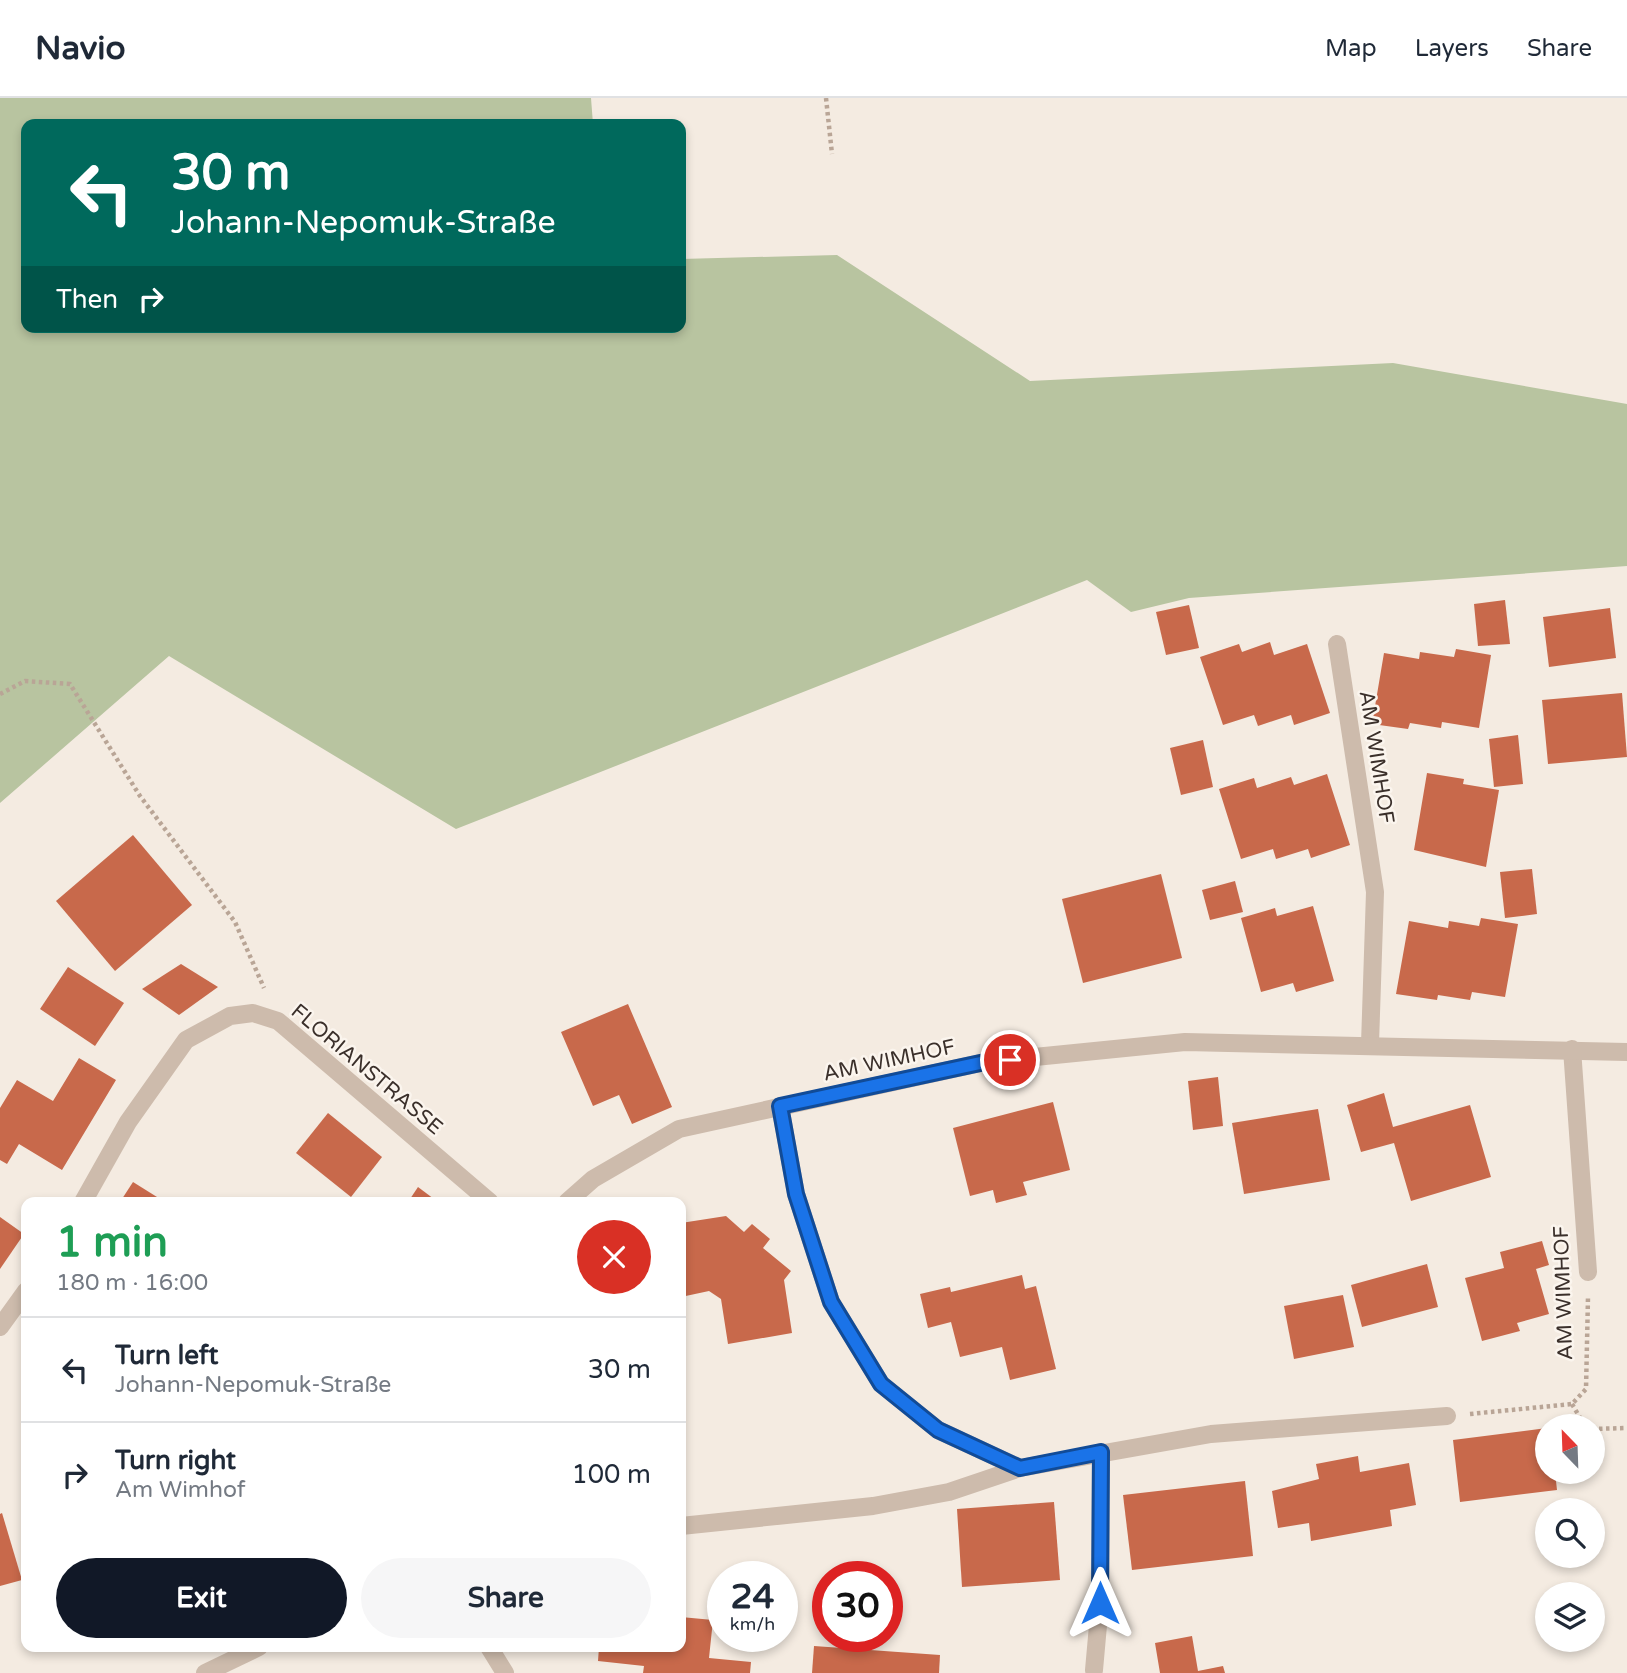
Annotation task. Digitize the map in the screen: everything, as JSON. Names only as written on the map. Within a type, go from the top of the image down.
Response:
[{"type":"street","name":"AM WIMHOF","points":[[1337,644],[1376,892],[1370,1044]]},
{"type":"street","name":"FLORIANSTRASSE","points":[[86,1197],[128,1122],[186,1041],[208,1025],[230,1016],[253,1013],[278,1021],[484,1197]]},
{"type":"street","name":"AM WIMHOF","points":[[573,1197],[593,1179],[679,1129],[985,1062],[1185,1042],[1370,1044],[1627,1052]]},
{"type":"street","name":"AM WIMHOF","points":[[1572,1049],[1588,1272]]},
{"type":"street","points":[[780,1106],[796,1194],[831,1302],[881,1384],[938,1430],[1020,1468]]},
{"type":"street","points":[[0,1327],[21,1298]]},
{"type":"street","points":[[686,1525],[873,1506],[949,1492],[1020,1468],[1211,1434],[1447,1416]]},
{"type":"street","points":[[1094,1670],[1100,1603],[1101,1452]]},
{"type":"street","points":[[205,1673],[249,1652]]},
{"type":"street","points":[[492,1652],[505,1673]]},
{"type":"path","points":[[826,98],[832,154]]},
{"type":"path","points":[[0,694],[25,681],[70,684],[140,796],[235,922],[278,1021]]},
{"type":"path","name":"AM WIMHOF","points":[[1572,1404],[1586,1389],[1589,1363],[1588,1272]]},
{"type":"path","points":[[1447,1416],[1572,1404],[1578,1414]]},
{"type":"path","points":[[1605,1428],[1627,1427]]},
{"type":"green space","points":[[0,98],[591,98],[593,119],[21,119],[21,333],[686,333],[686,259],[837,255],[1030,381],[1393,363],[1627,404],[1627,566],[1189,598],[1131,612],[1087,580],[456,829],[169,656],[0,803]]},
{"type":"building","points":[[1505,600],[1510,644],[1478,646],[1474,604]]},
{"type":"building","points":[[1189,605],[1199,648],[1166,655],[1156,612]]},
{"type":"building","points":[[1610,608],[1616,658],[1549,667],[1543,617]]},
{"type":"building","points":[[1270,642],[1274,655],[1307,644],[1330,713],[1294,725],[1291,715],[1258,726],[1254,715],[1223,725],[1200,657],[1239,644],[1242,652]]},
{"type":"building","points":[[1456,649],[1491,655],[1479,728],[1442,722],[1441,728],[1410,723],[1408,729],[1372,724],[1384,653],[1419,659],[1420,652],[1454,657]]},
{"type":"building","points":[[1622,693],[1627,757],[1548,764],[1542,700]]},
{"type":"building","points":[[1518,735],[1523,784],[1494,787],[1489,739]]},
{"type":"building","points":[[1203,740],[1213,787],[1181,795],[1170,748]]},
{"type":"building","points":[[1427,773],[1464,779],[1463,784],[1499,790],[1486,867],[1414,850]]},
{"type":"building","points":[[1327,774],[1350,845],[1311,858],[1308,849],[1276,859],[1273,849],[1241,859],[1219,789],[1254,778],[1257,788],[1291,777],[1294,785]]},
{"type":"building","points":[[133,835],[192,905],[115,971],[56,901]]},
{"type":"building","points":[[1532,869],[1537,914],[1505,918],[1500,872]]},
{"type":"building","points":[[1161,874],[1182,958],[1083,983],[1062,899]]},
{"type":"building","points":[[1235,881],[1243,912],[1210,920],[1202,890]]},
{"type":"building","points":[[1313,906],[1334,981],[1296,992],[1293,983],[1261,992],[1241,918],[1275,908],[1277,916]]},
{"type":"building","points":[[1481,918],[1518,924],[1505,997],[1472,992],[1470,1000],[1438,995],[1437,1000],[1396,994],[1409,921],[1448,928],[1449,921],[1479,926]]},
{"type":"building","points":[[181,964],[218,987],[179,1015],[142,989]]},
{"type":"building","points":[[68,967],[124,1003],[95,1046],[40,1009]]},
{"type":"building","points":[[628,1004],[672,1107],[632,1124],[619,1095],[593,1106],[561,1032]]},
{"type":"building","points":[[79,1058],[116,1080],[62,1170],[19,1144],[7,1164],[0,1160],[0,1108],[17,1080],[53,1101]]},
{"type":"building","points":[[1218,1077],[1223,1126],[1193,1130],[1188,1081]]},
{"type":"building","points":[[1384,1093],[1393,1127],[1470,1105],[1491,1177],[1411,1201],[1394,1143],[1361,1152],[1347,1105]]},
{"type":"building","points":[[1053,1102],[1070,1170],[1023,1182],[1027,1195],[996,1203],[993,1190],[970,1196],[953,1128]]},
{"type":"building","points":[[1318,1109],[1330,1180],[1244,1194],[1232,1123]]},
{"type":"building","points":[[328,1113],[382,1157],[351,1197],[296,1153]]},
{"type":"building","points":[[133,1182],[157,1197],[123,1197]]},
{"type":"building","points":[[418,1187],[431,1197],[411,1197]]},
{"type":"building","points":[[726,1216],[744,1232],[752,1224],[770,1239],[763,1248],[791,1271],[784,1280],[792,1333],[728,1344],[721,1299],[709,1291],[686,1296],[686,1222]]},
{"type":"building","points":[[0,1217],[21,1232],[21,1238],[0,1269]]},
{"type":"building","points":[[1542,1241],[1549,1265],[1536,1269],[1549,1314],[1517,1323],[1520,1331],[1482,1341],[1465,1278],[1504,1268],[1500,1252]]},
{"type":"building","points":[[1427,1264],[1438,1307],[1362,1327],[1351,1285]]},
{"type":"building","points":[[1022,1275],[1025,1289],[1036,1286],[1056,1369],[1010,1380],[1002,1347],[960,1357],[951,1322],[928,1328],[920,1294],[950,1287],[951,1292]]},
{"type":"building","points":[[1343,1295],[1354,1347],[1294,1359],[1284,1306]]},
{"type":"building","points":[[1535,1430],[1535,1484],[1556,1484],[1557,1490],[1460,1502],[1453,1440]]},
{"type":"building","points":[[1358,1456],[1360,1472],[1409,1463],[1416,1505],[1390,1510],[1392,1526],[1311,1541],[1309,1523],[1278,1528],[1272,1491],[1319,1479],[1316,1464]]},
{"type":"building","points":[[1245,1481],[1253,1556],[1132,1570],[1123,1495]]},
{"type":"building","points":[[1054,1502],[1060,1580],[962,1587],[957,1509]]},
{"type":"building","points":[[2,1513],[21,1580],[0,1586]]},
{"type":"building","points":[[686,1617],[707,1619],[709,1658],[751,1662],[750,1673],[643,1673],[644,1666],[598,1661],[599,1652],[686,1652]]},
{"type":"building","points":[[1192,1636],[1198,1671],[1223,1666],[1225,1673],[1160,1673],[1155,1643]]},
{"type":"building","points":[[814,1652],[940,1655],[939,1673],[812,1673]]},
{"type":"route","points":[[1010,1060],[985,1062],[780,1106],[796,1194],[831,1302],[881,1384],[938,1430],[1020,1468],[1101,1452],[1100,1603]]}]
